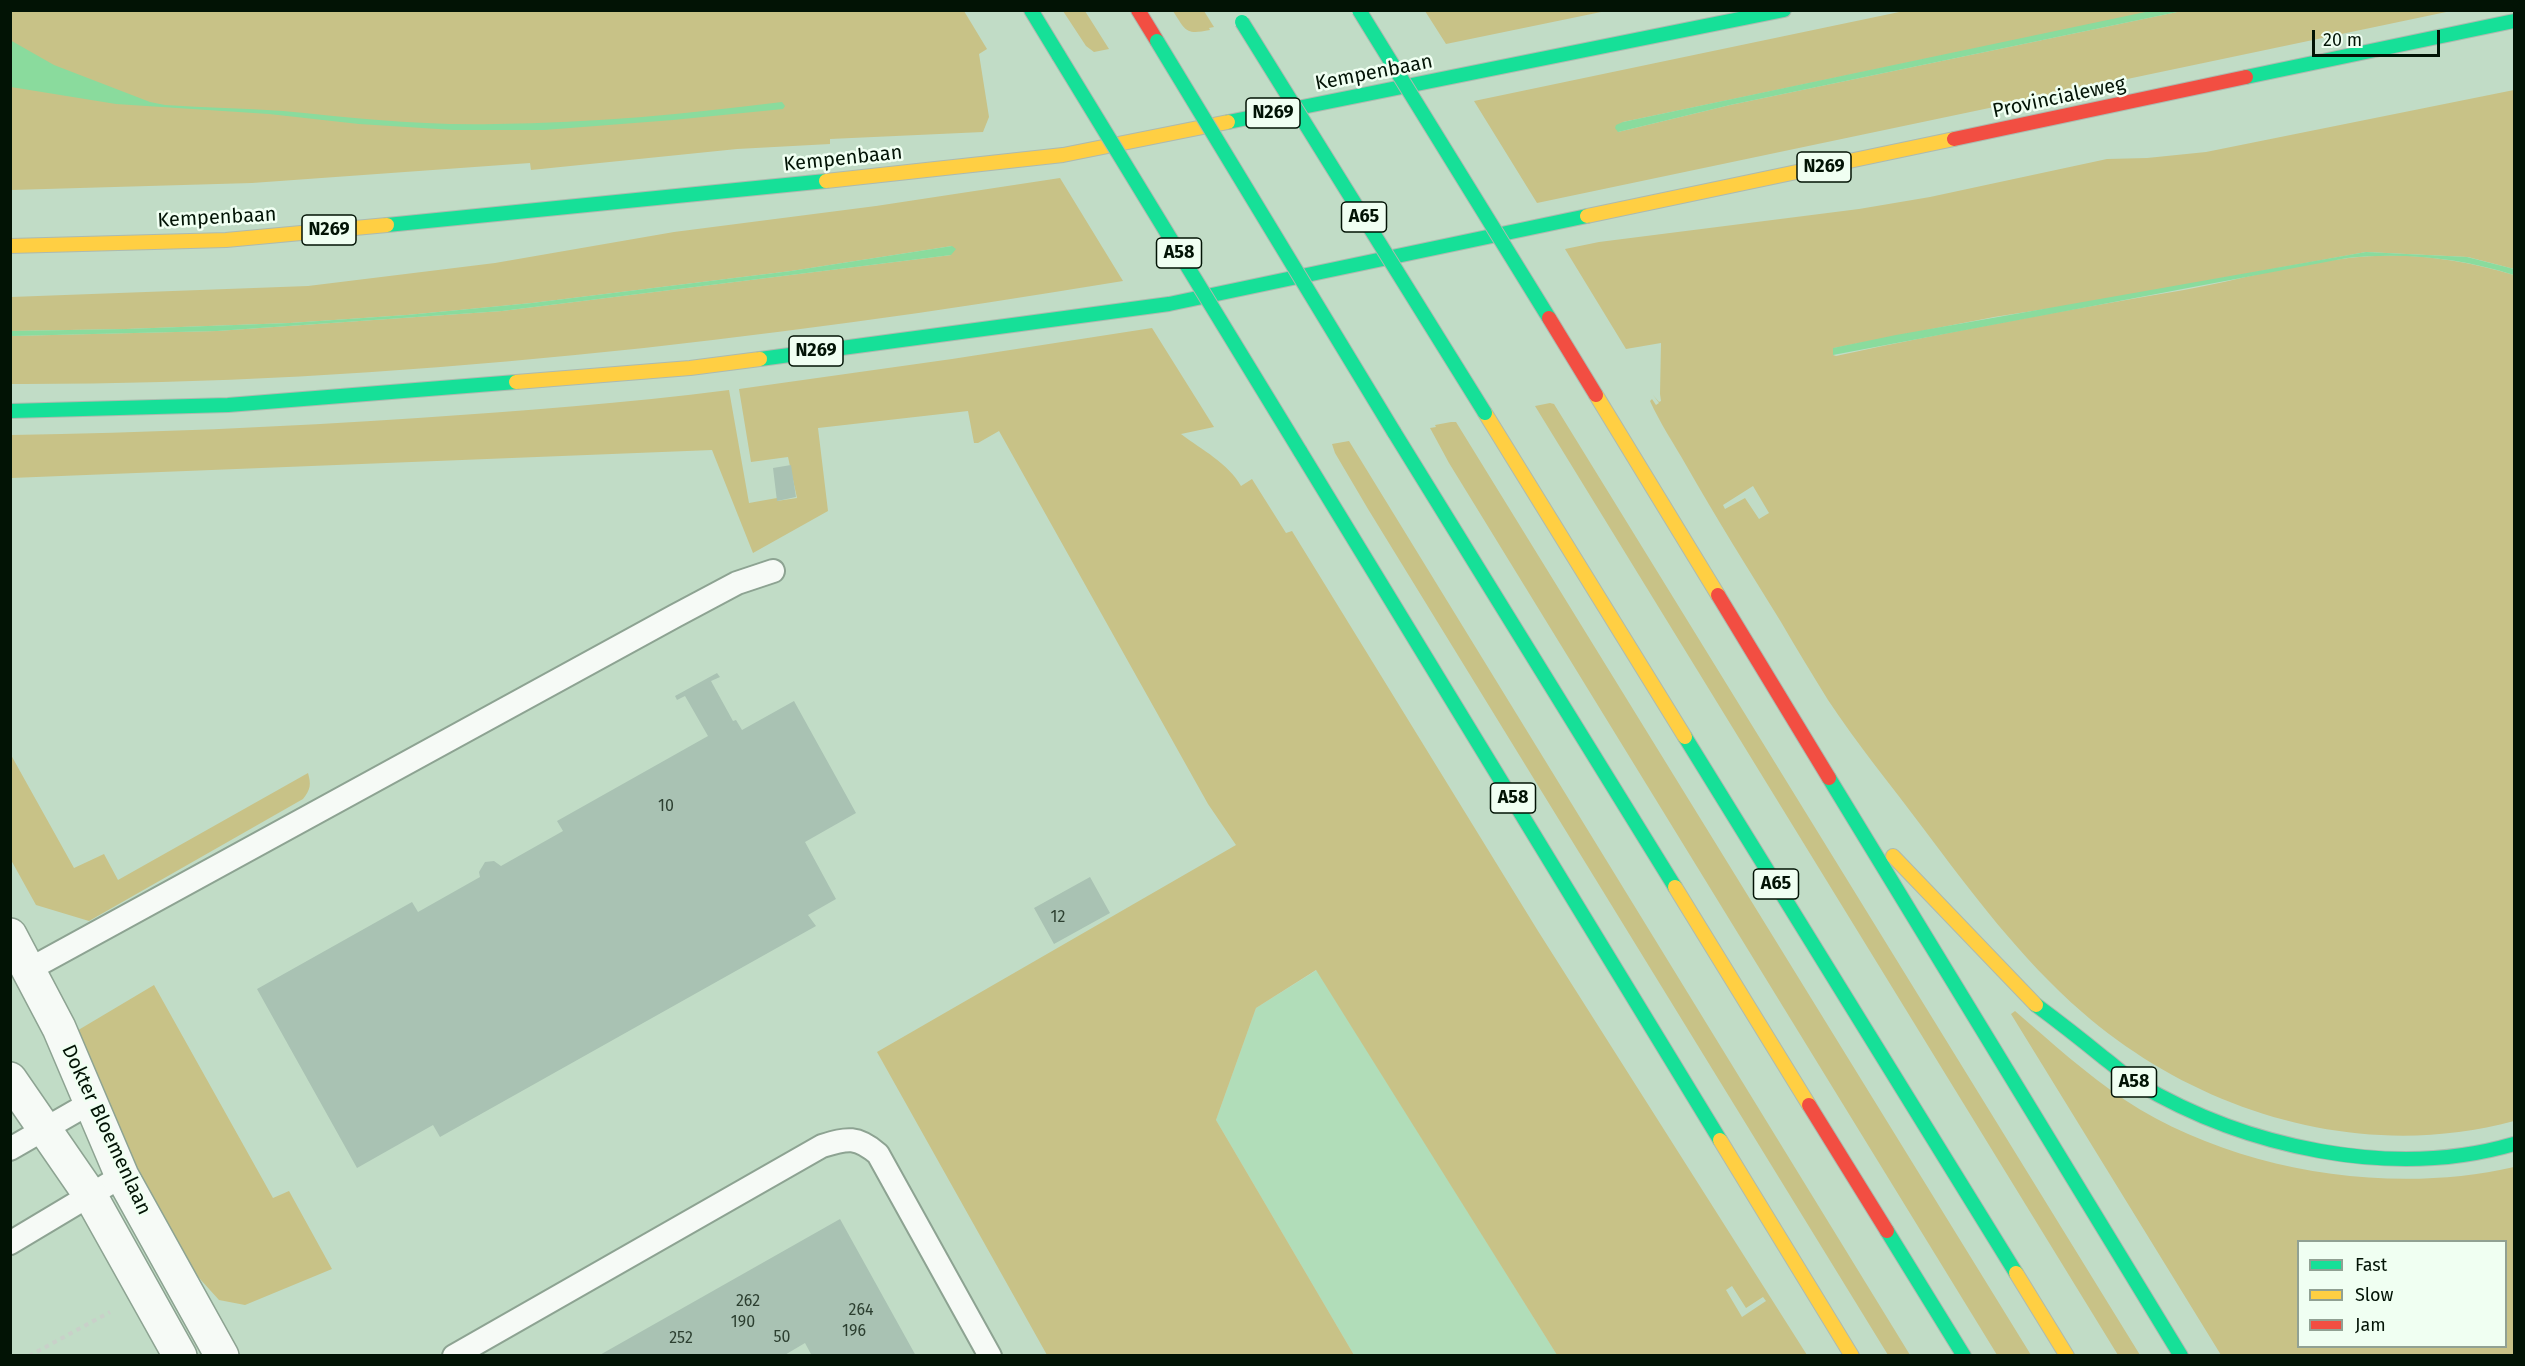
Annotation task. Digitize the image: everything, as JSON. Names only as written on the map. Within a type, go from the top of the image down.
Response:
[{"type":"highway","name":"A58","points":[[1031,10],[1852,1356]]},
{"type":"highway","points":[[1138,10],[1394,432],[1964,1356]]},
{"type":"highway","name":"A58","points":[[1359,10],[2181,1356]]},
{"type":"highway","name":"Kempenbaan","points":[[10,246],[226,240],[634,201],[1063,155],[1784,10]]},
{"type":"highway","name":"A65","points":[[1239,16],[2067,1356]]},
{"type":"highway","name":"Provincialeweg","points":[[10,411],[228,405],[690,368],[1169,304],[2514,21]]},
{"type":"highway","name":"A58","points":[[1849,810],[2029,999],[2135,1082],[2191,1112],[2256,1137],[2342,1155],[2421,1159],[2497,1149],[2514,1144]]},
{"type":"street","name":"Dokter Bloemenlaan","points":[[10,935],[20,975],[59,1028],[122,1176],[222,1356]]},
{"type":"street","name":"Dokter Bloemenlaan","points":[[10,1079],[90,1195],[180,1356]]},
{"type":"lane","points":[[20,975],[675,616],[737,583],[772,571]]},
{"type":"lane","points":[[10,1149],[90,1103]]},
{"type":"lane","points":[[454,1356],[822,1146],[845,1139],[864,1142],[878,1154],[990,1356]]},
{"type":"lane","points":[[10,1243],[122,1176]]},
{"type":"path","points":[[29,1356],[114,1310]]},
{"type":"shaded area","points":[[2155,10],[2182,11],[1730,105],[1618,132],[1615,128],[1623,122]]},
{"type":"shaded area","points":[[10,11],[964,11],[987,49],[979,54],[989,117],[983,132],[830,139],[830,144],[737,149],[531,170],[530,163],[252,183],[11,190]]},
{"type":"shaded area","points":[[1063,11],[1085,11],[1109,49],[1094,52],[1086,46]]},
{"type":"shaded area","points":[[1173,11],[1204,11],[1214,27],[1209,28],[1210,30],[1196,32],[1187,30]]},
{"type":"shaded area","points":[[1425,11],[1606,11],[1446,44]]},
{"type":"shaded area","points":[[1904,11],[2155,11],[1623,122],[1618,132],[1730,105],[2182,11],[2451,11],[1537,203],[1474,101]]},
{"type":"shaded area","points":[[10,40],[54,65],[150,102],[165,105],[283,111],[416,123],[469,124],[604,120],[782,102],[785,106],[783,109],[673,120],[544,130],[454,130],[116,104],[11,87]]},
{"type":"shaded area","points":[[2514,90],[2514,269],[2468,257],[2366,252],[2091,302],[1994,317],[1834,348],[1833,355],[2184,290],[2307,264],[2349,258],[2390,255],[2432,258],[2494,269],[2514,275],[2514,1121],[2457,1132],[2399,1136],[2342,1131],[2285,1120],[2230,1102],[2178,1078],[2128,1048],[2060,992],[1978,900],[1828,700],[1709,505],[1650,401],[1652,399],[1656,405],[1659,403],[1653,395],[1659,402],[1661,401],[1661,343],[1626,349],[1565,249],[1599,242],[1859,209],[1930,197],[2107,159],[2147,158],[2206,152]],"holes":[[[1753,486],[1769,513],[1759,519],[1745,498],[1725,509],[1723,505]]]},
{"type":"shaded area","points":[[1060,178],[1123,281],[847,323],[569,356],[290,377],[11,384],[10,336],[217,331],[502,311],[951,255],[952,246],[791,271],[532,303],[290,323],[11,331],[11,297],[308,286],[495,263],[674,232],[876,206]]},
{"type":"shaded area","points":[[952,246],[956,249],[951,255],[502,311],[217,331],[11,336],[11,331],[290,323],[407,315],[532,303],[791,271]]},
{"type":"shaded area","points":[[2366,252],[2467,257],[2514,269],[2514,275],[2473,264],[2432,258],[2368,256],[2347,258],[1833,355],[1833,348],[1896,335]]},
{"type":"shaded area","points":[[1152,328],[1214,427],[1181,434],[1229,470],[1241,486],[1252,479],[1286,533],[1292,531],[1538,931],[1807,1355],[1557,1355],[1316,970],[1256,1008],[1216,1120],[1354,1355],[1047,1355],[877,1052],[1236,845],[1208,804],[999,431],[974,443],[968,411],[818,428],[828,511],[753,553],[712,450],[11,478],[11,435],[265,427],[367,421],[574,406],[729,390],[749,503],[777,498],[777,501],[797,498],[788,457],[751,462],[739,389]],"holes":[[[1732,1286],[1746,1308],[1763,1297],[1766,1301],[1742,1317],[1726,1290]]]},
{"type":"shaded area","points":[[1554,404],[2140,1355],[2118,1355],[1535,406]]},
{"type":"shaded area","points":[[1456,422],[2031,1355],[1997,1355],[1449,463],[1430,428]]},
{"type":"shaded area","points":[[1349,441],[1910,1355],[1888,1355],[1368,509],[1332,444]]},
{"type":"shaded area","points":[[11,755],[74,868],[104,854],[118,880],[308,773],[310,786],[303,799],[89,921],[36,905],[11,860]]},
{"type":"shaded area","points":[[1317,970],[1557,1355],[1354,1355],[1216,1120],[1256,1008]]},
{"type":"shaded area","points":[[154,985],[273,1198],[289,1191],[332,1269],[245,1305],[219,1300],[191,1269],[148,1200],[75,1032]]},
{"type":"shaded area","points":[[2015,1011],[2083,1069],[2125,1100],[2168,1124],[2214,1144],[2263,1160],[2313,1171],[2364,1177],[2416,1179],[2466,1175],[2514,1167],[2514,1355],[2221,1355],[2011,1014]]},
{"type":"building","points":[[791,465],[796,497],[777,501],[773,468]]},
{"type":"building","points":[[717,673],[720,677],[711,681],[733,721],[736,720],[742,730],[794,701],[856,813],[805,842],[836,899],[808,915],[816,926],[440,1137],[433,1125],[357,1168],[257,989],[412,902],[418,912],[480,877],[479,872],[485,862],[494,861],[501,866],[563,831],[557,821],[708,736],[685,696],[677,700],[675,696]]},
{"type":"building","points":[[1090,877],[1110,913],[1054,944],[1034,908]]},
{"type":"building","points":[[840,1219],[916,1356],[812,1356],[805,1343],[783,1356],[598,1356]]},
{"type":"traffic: fast","points":[[1031,10],[1059,56]]},
{"type":"traffic: fast","points":[[1359,10],[1549,318]]},
{"type":"traffic: fast","points":[[1228,122],[1784,10]]},
{"type":"traffic: fast","points":[[2246,77],[2514,21]]},
{"type":"traffic: fast","points":[[1242,22],[1485,413]]},
{"type":"traffic: fast","points":[[1157,41],[1394,432]]},
{"type":"traffic: fast","points":[[1059,56],[1300,451]]},
{"type":"traffic: fast","points":[[387,225],[826,181]]},
{"type":"traffic: fast","points":[[760,359],[1169,304],[1587,216]]},
{"type":"traffic: fast","points":[[10,411],[228,405],[516,382]]},
{"type":"traffic: fast","points":[[1394,432],[1675,887]]},
{"type":"traffic: fast","points":[[1300,451],[1720,1140]]},
{"type":"traffic: fast","points":[[1685,737],[2016,1273]]},
{"type":"traffic: fast","points":[[1829,778],[2181,1356]]},
{"type":"traffic: fast","points":[[2036,1005],[2137,1083],[2224,1125],[2271,1140],[2320,1151],[2369,1157],[2418,1159],[2467,1154],[2514,1144]]},
{"type":"traffic: fast","points":[[1887,1231],[1964,1356]]},
{"type":"traffic: slow","points":[[826,181],[1063,155],[1228,122]]},
{"type":"traffic: slow","points":[[1587,216],[1954,139]]},
{"type":"traffic: slow","points":[[10,246],[226,240],[387,225]]},
{"type":"traffic: slow","points":[[516,382],[690,368],[760,359]]},
{"type":"traffic: slow","points":[[1596,395],[1718,595]]},
{"type":"traffic: slow","points":[[1485,413],[1685,737]]},
{"type":"traffic: slow","points":[[1893,856],[2036,1005]]},
{"type":"traffic: slow","points":[[1675,887],[1809,1105]]},
{"type":"traffic: slow","points":[[1720,1140],[1852,1356]]},
{"type":"traffic: slow","points":[[2016,1273],[2067,1356]]},
{"type":"traffic: jam","points":[[1138,10],[1157,41]]},
{"type":"traffic: jam","points":[[1954,139],[2246,77]]},
{"type":"traffic: jam","points":[[1549,318],[1596,395]]},
{"type":"traffic: jam","points":[[1718,595],[1829,778]]},
{"type":"traffic: jam","points":[[1809,1105],[1887,1231]]}]
